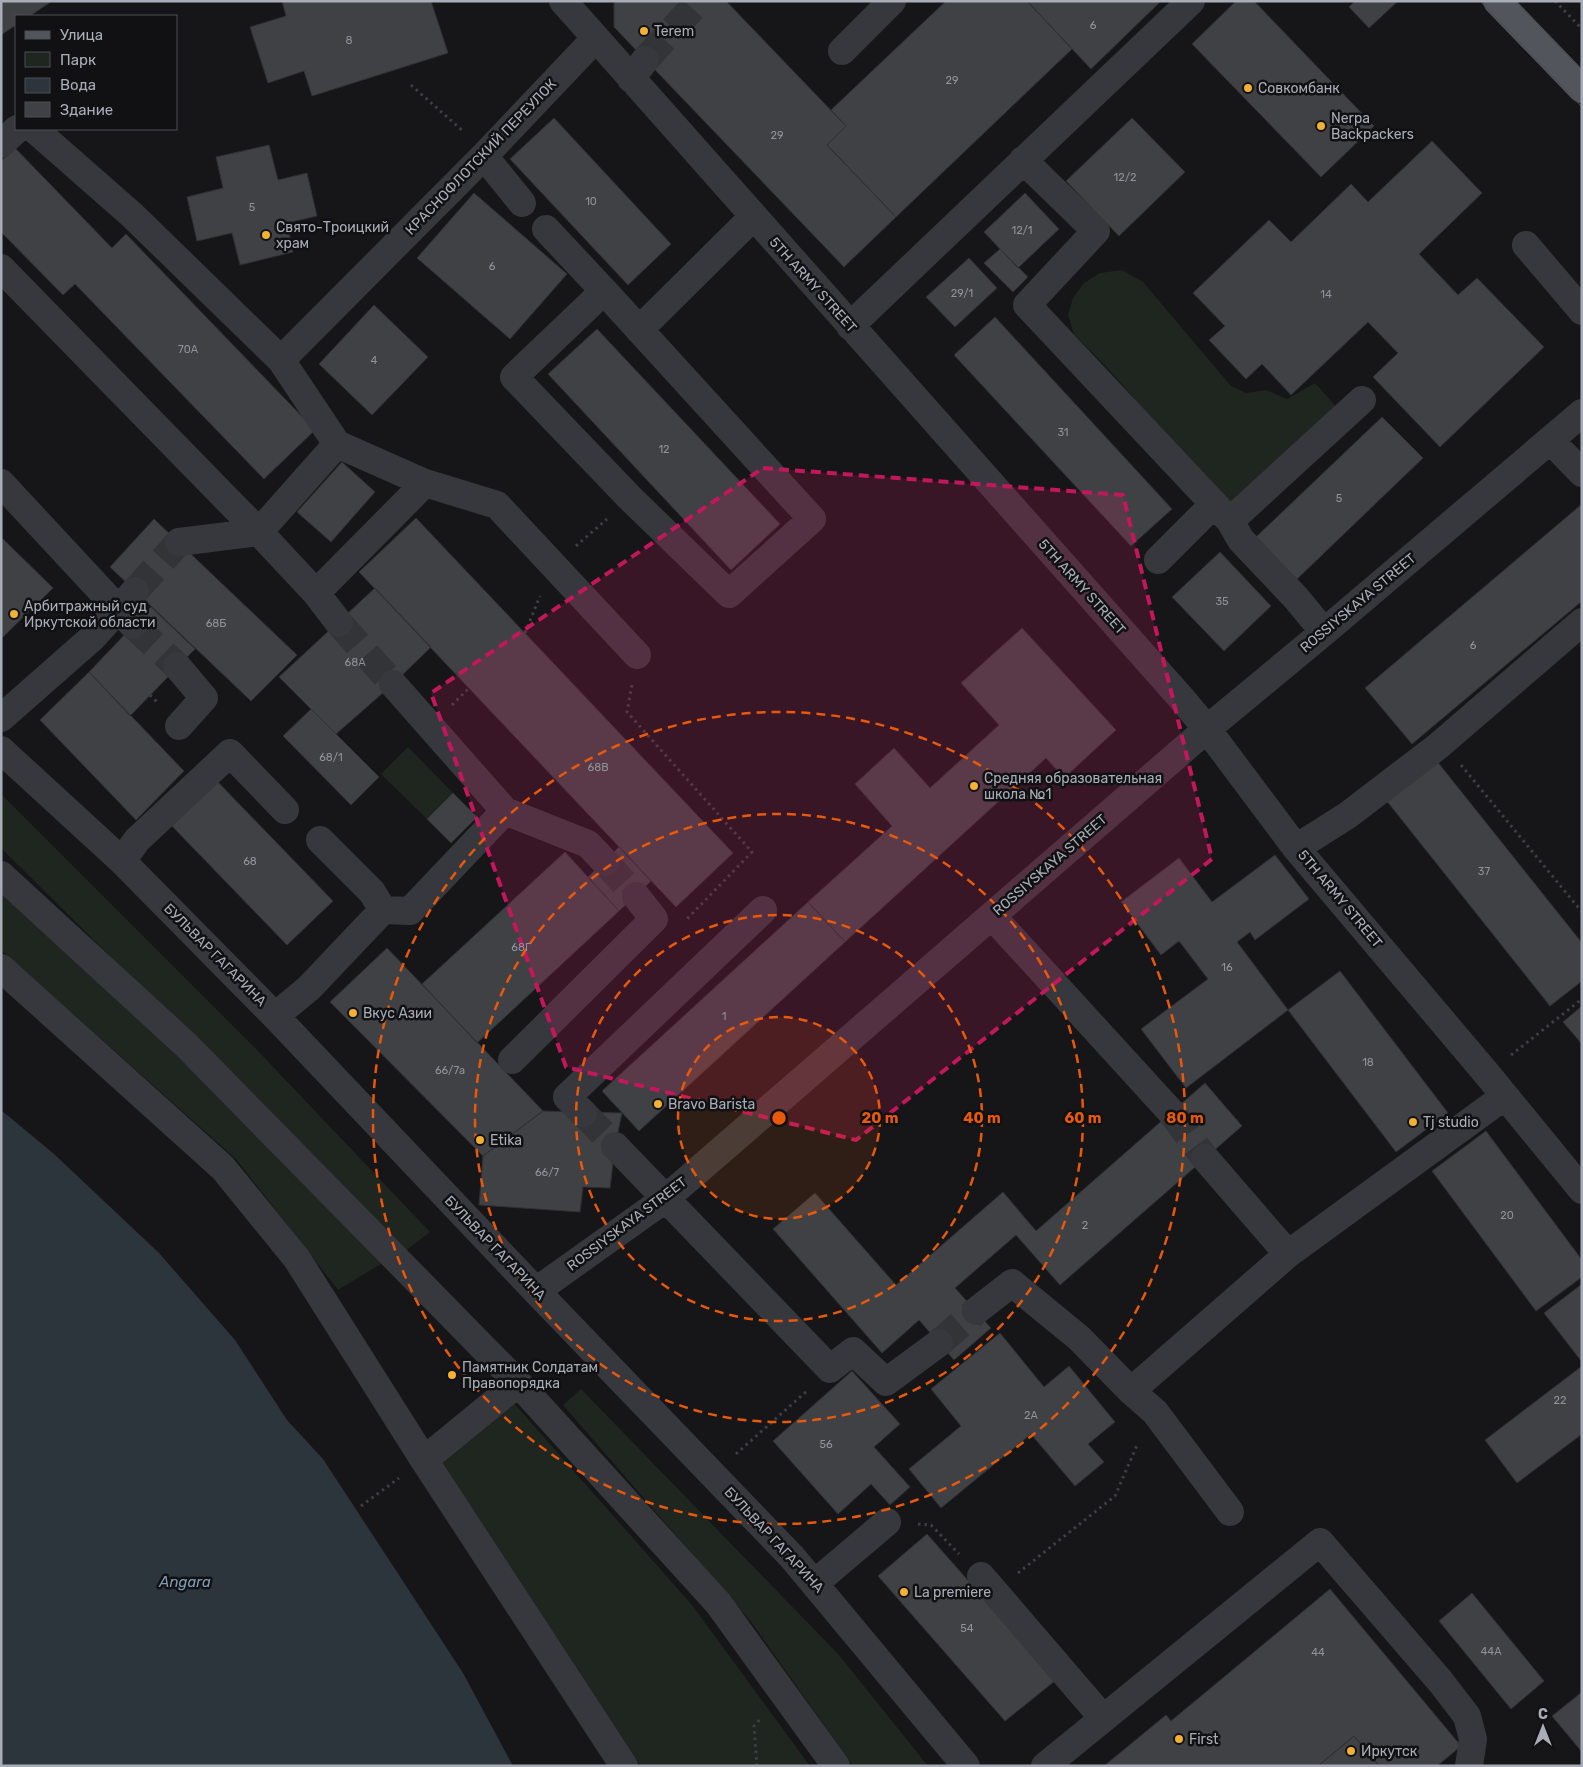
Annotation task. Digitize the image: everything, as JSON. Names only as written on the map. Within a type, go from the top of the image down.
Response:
[{"type":"main road","points":[[1496,1],[1582,89]]},
{"type":"street","name":"5TH ARMY STREET","points":[[563,1],[595,39],[638,69],[753,217],[1207,728],[1296,848],[1487,1074],[1582,1190]]},
{"type":"street","points":[[842,50],[892,1]]},
{"type":"street","points":[[850,326],[1191,1]]},
{"type":"street","name":"КРАСНОФЛОТСКИЙ ПЕРЕУЛОК","points":[[281,360],[477,146],[595,39]]},
{"type":"street","points":[[1,144],[16,130]]},
{"type":"street","points":[[35,130],[132,215],[281,360],[337,444],[425,483],[497,505],[525,550],[637,655]]},
{"type":"street","points":[[477,146],[522,203]]},
{"type":"street","points":[[1023,160],[1096,231],[1027,305],[1222,512],[1241,540],[1296,598],[1324,632]]},
{"type":"street","points":[[640,330],[753,217]]},
{"type":"street","points":[[546,229],[604,291],[640,330],[812,519],[729,594],[629,497],[514,377],[604,291]]},
{"type":"street","points":[[1526,245],[1582,311]]},
{"type":"street","points":[[1,268],[259,532],[316,593],[339,622]]},
{"type":"street","points":[[1158,560],[1222,512],[1362,400]]},
{"type":"street","name":"ROSSIYSKAYA STREET","points":[[536,1292],[665,1199],[1207,728],[1324,632],[1582,413]]},
{"type":"street","points":[[1550,440],[1582,473]]},
{"type":"street","points":[[179,542],[259,532],[337,444]]},
{"type":"street","points":[[1,483],[129,609],[92,638],[1,718]]},
{"type":"street","points":[[316,593],[425,483]]},
{"type":"street","points":[[1296,848],[1348,815],[1443,743],[1582,622]]},
{"type":"street","points":[[177,666],[204,698],[179,726]]},
{"type":"street","points":[[393,684],[505,811],[588,844],[604,862]]},
{"type":"street","name":"БУЛЬВАР ГАГАРИНА","points":[[1,750],[122,860],[275,1016],[536,1292],[792,1557],[966,1766]]},
{"type":"street","points":[[122,860],[137,840],[230,753],[284,810]]},
{"type":"street","points":[[275,1016],[309,988],[383,910],[410,911],[505,811]]},
{"type":"street","points":[[320,840],[372,892],[383,910]]},
{"type":"street","points":[[1,875],[186,1045],[518,1383],[718,1603],[836,1766]]},
{"type":"street","points":[[512,1060],[654,919],[636,896]]},
{"type":"street","points":[[583,1113],[568,1097],[763,910]]},
{"type":"street","points":[[992,916],[1172,1112]]},
{"type":"street","points":[[1,968],[223,1168],[297,1259],[424,1460],[624,1766]]},
{"type":"street","points":[[1131,1391],[1288,1254],[1505,1096]]},
{"type":"street","points":[[615,1146],[830,1369],[853,1351],[886,1382],[939,1343]]},
{"type":"street","points":[[1205,1158],[1288,1254]]},
{"type":"street","points":[[976,1311],[1012,1283],[1079,1338],[1154,1412],[1230,1512]]},
{"type":"street","points":[[424,1460],[518,1383]]},
{"type":"street","points":[[815,1583],[887,1522]]},
{"type":"street","points":[[1045,1766],[1320,1542],[1440,1681],[1467,1716],[1474,1739],[1470,1766]]},
{"type":"street","points":[[987,1584],[1103,1718]]},
{"type":"path","points":[[1555,1],[1582,29]]},
{"type":"path","points":[[411,85],[477,146]]},
{"type":"path","points":[[637,655],[627,712],[752,852],[685,920],[654,919]]},
{"type":"path","points":[[1443,743],[1582,912]]},
{"type":"path","points":[[1487,1074],[1582,999]]},
{"type":"path","points":[[713,1475],[830,1369]]},
{"type":"path","points":[[887,1522],[931,1525],[987,1584],[1115,1496],[1154,1412]]},
{"type":"path","points":[[361,1506],[424,1460]]},
{"type":"path","points":[[757,1766],[754,1726],[783,1693]]},
{"type":"highlighted area","points":[[763,468],[1123,495],[1212,859],[856,1140],[566,1067],[431,693]]},
{"type":"green space","points":[[1122,270],[1143,282],[1231,386],[1246,393],[1266,390],[1287,399],[1315,383],[1341,412],[1232,510],[1111,372],[1074,334],[1068,315],[1073,298],[1084,283],[1100,273]]},
{"type":"green space","points":[[408,747],[453,793],[427,819],[381,774]]},
{"type":"green space","points":[[1,794],[258,1051],[430,1232],[404,1252],[313,1157],[1,848]]},
{"type":"green space","points":[[1,887],[75,954],[384,1262],[338,1290],[236,1159],[1,950]]},
{"type":"green space","points":[[581,1389],[839,1655],[928,1766],[853,1766],[752,1623],[563,1405]]},
{"type":"green space","points":[[512,1401],[692,1605],[810,1766],[641,1766],[439,1460]]},
{"type":"water","name":"Angara","points":[[1,1110],[54,1154],[159,1253],[235,1340],[287,1420],[323,1459],[463,1673],[513,1766],[1,1766]]},
{"type":"building","points":[[1,1],[52,1],[31,15],[15,15],[15,26],[1,35]]},
{"type":"building","points":[[282,1],[431,1],[448,53],[312,96],[304,71],[268,83],[250,27],[286,16]]},
{"type":"building","points":[[614,1],[726,1],[846,126],[827,145],[896,217],[844,267],[614,27]]},
{"type":"building","points":[[946,1],[1027,1],[1072,49],[896,217],[827,145],[846,126],[831,110]]},
{"type":"building","points":[[1027,1],[1161,1],[1091,69]]},
{"type":"building","points":[[1236,1],[1254,1],[1374,126],[1321,177],[1192,44]]},
{"type":"building","points":[[1355,1],[1398,1],[1369,28],[1349,7]]},
{"type":"building","points":[[554,118],[671,244],[628,285],[510,159]]},
{"type":"building","points":[[1132,118],[1185,172],[1119,236],[1066,181]]},
{"type":"building","points":[[1432,141],[1482,193],[1419,254],[1458,295],[1477,278],[1544,347],[1440,447],[1373,377],[1398,353],[1368,322],[1291,395],[1262,364],[1246,379],[1209,340],[1225,326],[1193,293],[1269,220],[1291,242],[1351,184],[1368,202]]},
{"type":"building","points":[[269,145],[278,180],[307,173],[317,216],[287,223],[293,252],[240,265],[232,233],[197,241],[187,197],[223,188],[216,157]]},
{"type":"building","points":[[15,148],[112,248],[126,234],[315,430],[264,479],[75,284],[63,295],[1,232],[1,161]]},
{"type":"building","points":[[474,193],[567,274],[510,339],[417,258]]},
{"type":"building","points":[[1025,193],[1059,229],[1018,268],[984,232]]},
{"type":"building","points":[[1000,249],[1028,277],[1013,292],[984,263]]},
{"type":"building","points":[[969,258],[997,288],[955,327],[926,297]]},
{"type":"building","points":[[374,305],[428,357],[372,415],[319,364]]},
{"type":"building","points":[[995,317],[1172,509],[1131,546],[954,355]]},
{"type":"building","points":[[597,329],[780,524],[731,570],[548,374]]},
{"type":"building","points":[[1382,417],[1423,458],[1295,581],[1255,538]]},
{"type":"building","points":[[342,462],[375,492],[331,542],[297,512]]},
{"type":"building","points":[[1582,504],[1582,601],[1412,744],[1365,688]]},
{"type":"building","points":[[416,518],[733,853],[676,907],[359,572]]},
{"type":"building","points":[[154,519],[297,655],[251,701],[110,567]]},
{"type":"building","name":"Арбитражный суд Иркутской области","points":[[1,537],[53,588],[1,639]]},
{"type":"building","points":[[1220,552],[1271,606],[1224,651],[1172,597]]},
{"type":"building","points":[[375,588],[431,647],[393,684],[336,734],[279,677]]},
{"type":"building","points":[[151,607],[195,649],[130,716],[89,672]]},
{"type":"building","name":"Средняя образовательная школа №1","points":[[1022,628],[1116,730],[1064,778],[1046,758],[845,942],[808,902],[892,826],[855,784],[894,748],[930,788],[999,725],[961,683]]},
{"type":"building","points":[[89,672],[184,771],[136,820],[40,720]]},
{"type":"building","points":[[311,709],[379,777],[351,805],[283,736]]},
{"type":"building","points":[[1436,760],[1582,943],[1582,981],[1550,1006],[1386,800]]},
{"type":"building","points":[[214,778],[333,901],[287,945],[168,822]]},
{"type":"building","points":[[453,793],[477,817],[451,843],[427,819]]},
{"type":"building","points":[[619,847],[651,881],[619,911],[588,877]]},
{"type":"building","points":[[565,852],[619,911],[477,1043],[422,984]]},
{"type":"building","points":[[1275,855],[1309,899],[1255,940],[1250,932],[1237,942],[1288,1010],[1186,1088],[1141,1029],[1208,979],[1179,941],[1161,955],[1121,902],[1179,858],[1212,902]]},
{"type":"building","points":[[808,902],[845,942],[639,1131],[602,1091]]},
{"type":"building","points":[[387,948],[543,1111],[483,1156],[330,1002]]},
{"type":"building","points":[[1340,971],[1448,1113],[1396,1152],[1288,1010]]},
{"type":"building","points":[[1582,1006],[1582,1044],[1563,1022]]},
{"type":"building","points":[[1205,1083],[1242,1126],[1060,1285],[1016,1235],[955,1288],[991,1328],[954,1360],[919,1320],[882,1353],[773,1229],[815,1193],[896,1285],[1003,1192],[1036,1231]]},
{"type":"building","points":[[543,1111],[622,1113],[615,1146],[610,1188],[583,1187],[580,1212],[479,1205],[483,1156]]},
{"type":"building","points":[[1486,1131],[1582,1260],[1582,1277],[1536,1311],[1432,1171]]},
{"type":"building","points":[[1582,1284],[1582,1362],[1544,1313]]},
{"type":"building","points":[[1000,1333],[1044,1387],[1069,1366],[1115,1422],[1088,1444],[1104,1462],[1075,1486],[1031,1434],[941,1508],[909,1469],[961,1426],[931,1389]]},
{"type":"building","points":[[1582,1366],[1582,1434],[1517,1483],[1485,1440]]},
{"type":"building","points":[[852,1371],[900,1424],[874,1447],[910,1487],[890,1505],[871,1484],[838,1514],[773,1441]]},
{"type":"building","points":[[927,1534],[1056,1680],[1005,1721],[878,1576]]},
{"type":"building","points":[[1330,1589],[1461,1746],[1437,1766],[1379,1766],[1354,1736],[1318,1766],[1104,1766],[1166,1715],[1171,1721]]},
{"type":"building","points":[[1472,1593],[1544,1681],[1511,1709],[1439,1621]]},
{"type":"building","points":[[1582,1692],[1582,1752],[1552,1716]]},
{"type":"building","name":"Иркутск","points":[[1354,1736],[1379,1766],[1318,1766]]},
{"type":"tunnel","points":[[645,60],[699,1]]},
{"type":"tunnel","points":[[135,591],[179,542]]},
{"type":"tunnel","points":[[339,623],[393,684]]},
{"type":"tunnel","points":[[133,625],[177,666]]},
{"type":"tunnel","points":[[605,862],[636,896]]},
{"type":"tunnel","points":[[1171,1112],[1205,1158]]},
{"type":"tunnel","points":[[583,1113],[615,1146]]},
{"type":"tunnel","points":[[939,1343],[976,1311]]},
{"type":"tram line","points":[[1480,1],[1582,107]]},
{"type":"tram line","points":[[1515,1],[1582,70]]},
{"type":"place","name":"Terem","points":[[644,31]]},
{"type":"place","name":"Совкомбанк","points":[[1248,88]]},
{"type":"place","name":"Nerpa Backpackers","points":[[1321,126]]},
{"type":"place","name":"Свято-Троицкий храм","points":[[266,235]]},
{"type":"place","name":"Арбитражный суд Иркутской области","points":[[14,614]]},
{"type":"place","name":"Средняя образовательная школа №1","points":[[974,786]]},
{"type":"place","name":"Вкус Азии","points":[[353,1013]]},
{"type":"place","name":"Bravo Barista","points":[[658,1104]]},
{"type":"place","name":"Tj studio","points":[[1413,1122]]},
{"type":"place","name":"Etika","points":[[480,1140]]},
{"type":"place","name":"Памятник Солдатам Правопорядка","points":[[452,1375]]},
{"type":"place","name":"La premiere","points":[[904,1592]]},
{"type":"place","name":"First","points":[[1179,1739]]},
{"type":"place","name":"Иркутск","points":[[1351,1751]]}]
